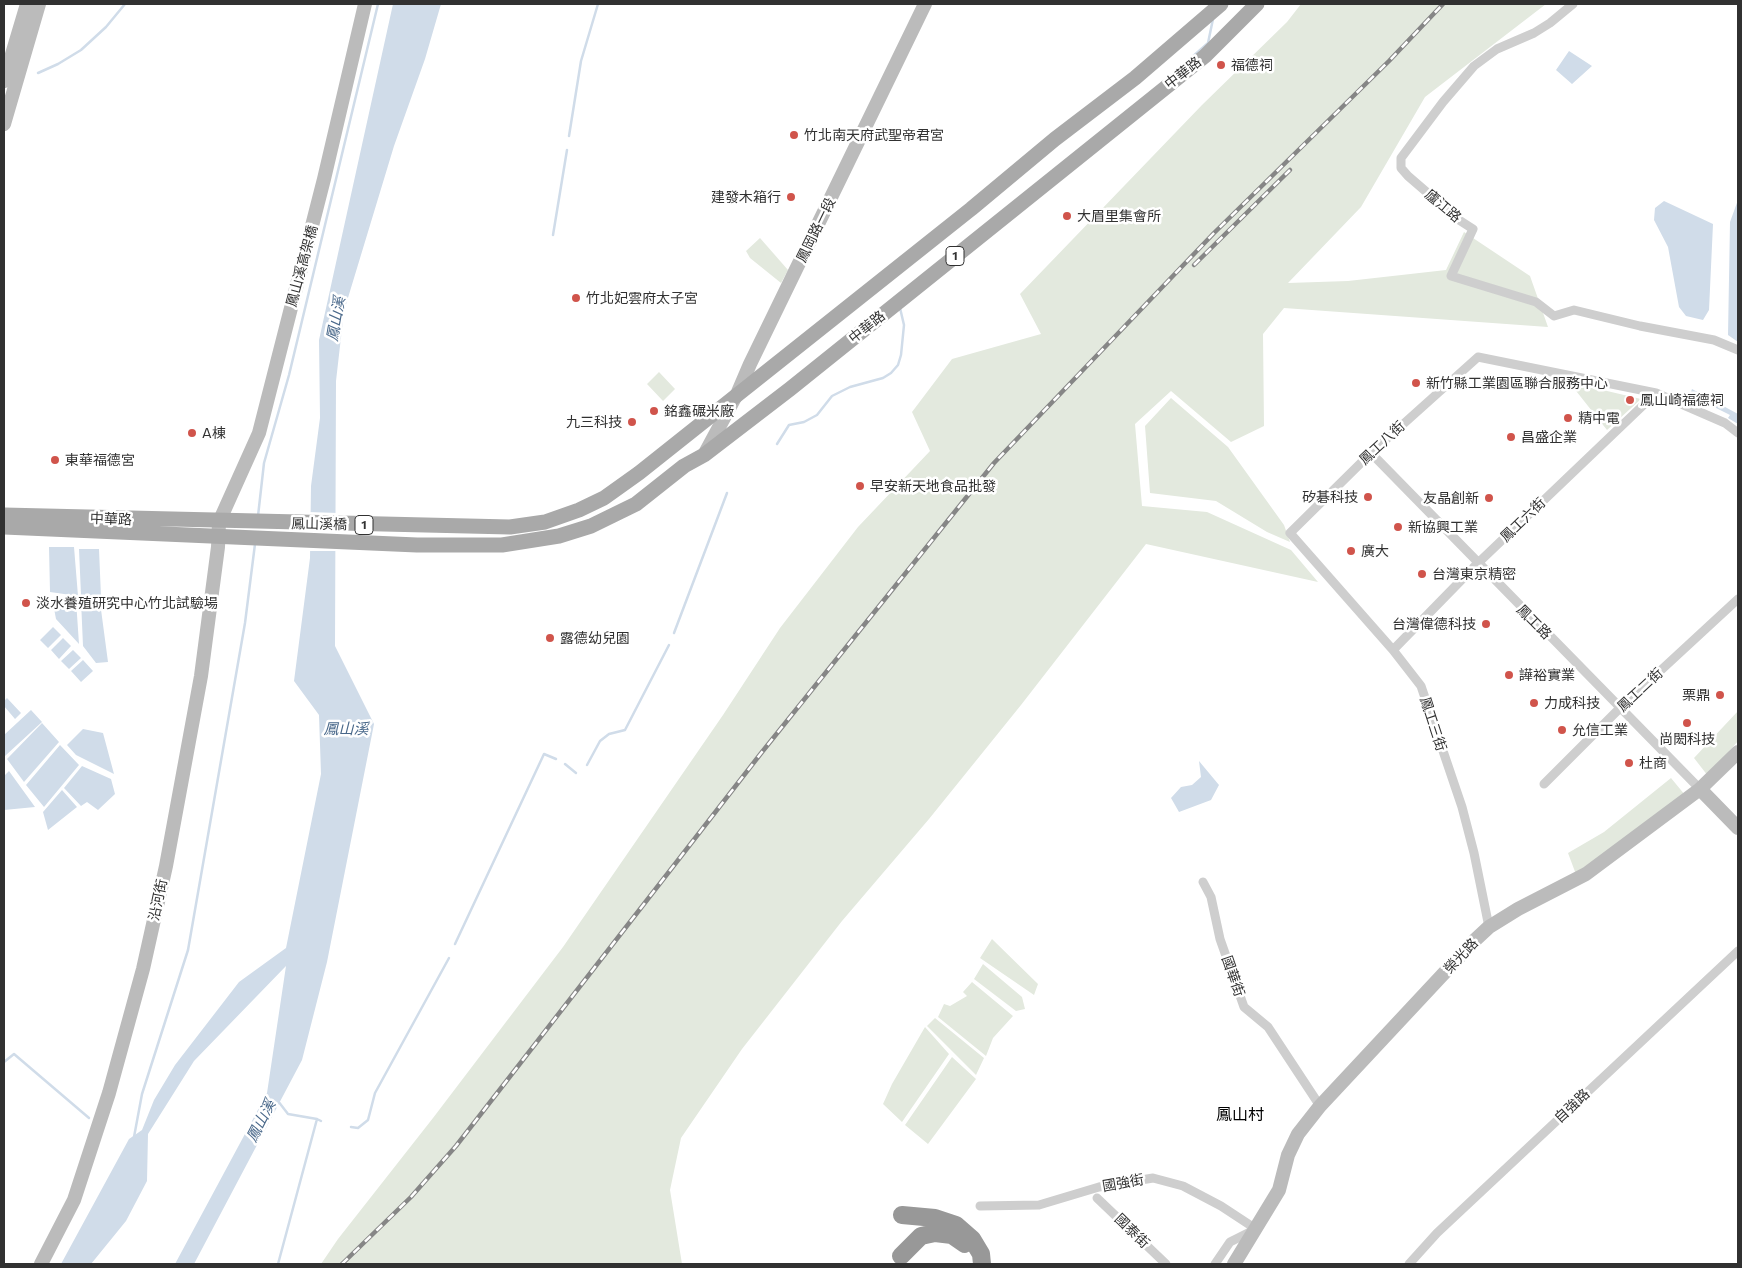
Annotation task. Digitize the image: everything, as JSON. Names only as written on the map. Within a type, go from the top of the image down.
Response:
[{"type":"highway","points":[[902,1215],[935,1218],[956,1226],[972,1239],[981,1254],[982,1264]]},
{"type":"highway","points":[[901,1256],[921,1236],[935,1233],[952,1235],[967,1245],[973,1264]]},
{"type":"main road","name":"中華路","points":[[510,527],[545,522],[580,510],[604,498],[639,473],[738,392],[971,209],[1055,139],[1135,78],[1221,4]]},
{"type":"main road","name":"中華路","points":[[502,545],[559,536],[591,526],[636,504],[684,466],[704,455],[1001,221],[1218,45],[1257,4]]},
{"type":"main road","name":"中華路","points":[[4,515],[218,530]]},
{"type":"main road","name":"中華路","points":[[4,527],[218,530]]},
{"type":"main road","name":"鳳山溪橋","points":[[218,530],[510,527]]},
{"type":"main road","name":"鳳山溪橋","points":[[218,530],[417,545],[502,545]]},
{"type":"street","points":[[4,80],[27,4]]},
{"type":"street","points":[[4,124],[39,4]]},
{"type":"street","name":"鳳山溪高架橋","points":[[218,530],[258,433],[324,179],[365,4]]},
{"type":"street","name":"鳳岡路一段","points":[[704,455],[738,392],[925,4]]},
{"type":"street","name":"廬江路","points":[[1572,4],[1550,23],[1534,33],[1497,49],[1474,66],[1443,102],[1401,158],[1401,168],[1408,176],[1473,229],[1452,276],[1536,302],[1554,316],[1574,310],[1640,326],[1714,340],[1738,350]]},
{"type":"street","name":"鳳工八街","points":[[1290,533],[1370,453],[1478,357],[1656,393]]},
{"type":"street","points":[[1656,393],[1725,423],[1738,433]]},
{"type":"street","name":"鳳工六街","points":[[1393,650],[1477,564],[1656,393]]},
{"type":"street","name":"鳳工路","points":[[1370,453],[1700,789]]},
{"type":"street","name":"沿河街","points":[[41,1264],[74,1200],[109,1093],[143,969],[166,866],[200,676],[218,530]]},
{"type":"street","name":"鳳工三街","points":[[1290,533],[1393,650],[1421,686],[1462,807],[1474,852],[1489,927]]},
{"type":"street","name":"鳳工二街","points":[[1544,784],[1620,708],[1738,599]]},
{"type":"street","name":"榮光路","points":[[1234,1264],[1279,1190],[1288,1155],[1298,1134],[1320,1106],[1489,927],[1586,874],[1700,789],[1738,752]]},
{"type":"street","points":[[1700,789],[1738,828]]},
{"type":"street","name":"國華街","points":[[1203,882],[1211,897],[1220,939],[1244,1008],[1268,1027],[1320,1106]]},
{"type":"street","name":"自強路","points":[[1409,1264],[1437,1233],[1738,951]]},
{"type":"street","name":"國強街","points":[[980,1206],[1039,1205],[1099,1187],[1153,1178],[1183,1186],[1221,1206],[1256,1229]]},
{"type":"street","name":"國泰街","points":[[1098,1198],[1166,1264]]},
{"type":"street","points":[[1215,1264],[1230,1242],[1256,1229]]},
{"type":"shaded area","points":[[1301,4],[1546,4],[1425,97],[1361,207],[1288,283],[1348,281],[1446,270],[1464,232],[1530,276],[1548,327],[1284,308],[1263,334],[1264,426],[1231,442],[1171,391],[1135,424],[1142,506],[1207,512],[1291,550],[1318,582],[1146,544],[1021,705],[929,819],[842,921],[742,1049],[681,1138],[670,1190],[682,1264],[321,1264],[338,1239],[563,947],[723,715],[780,628],[858,527],[930,451],[912,412],[952,359],[1041,334],[1020,294],[1202,105],[1287,22]]},
{"type":"shaded area","points":[[760,238],[788,270],[781,283],[750,258],[746,251]]},
{"type":"shaded area","points":[[659,372],[675,389],[663,401],[647,384]]},
{"type":"shaded area","points":[[1569,382],[1641,399],[1607,430]]},
{"type":"shaded area","points":[[1171,398],[1228,447],[1284,525],[1290,542],[1267,532],[1216,501],[1150,493],[1145,426]]},
{"type":"shaded area","points":[[1738,711],[1738,741],[1708,776],[1694,758]]},
{"type":"shaded area","points":[[1671,778],[1685,795],[1577,877],[1568,853],[1604,832]]},
{"type":"shaded area","points":[[992,939],[1038,984],[1034,995],[980,958]]},
{"type":"shaded area","points":[[983,964],[1022,997],[1025,1009],[1016,1011],[974,979]]},
{"type":"shaded area","points":[[972,982],[1013,1016],[993,1038],[986,1056],[938,1017],[944,1004],[950,1006],[967,996],[963,992]]},
{"type":"shaded area","points":[[935,1018],[984,1058],[976,1075],[927,1026]]},
{"type":"shaded area","points":[[925,1027],[949,1054],[902,1122],[883,1104],[892,1084]]},
{"type":"shaded area","points":[[952,1057],[976,1079],[928,1144],[905,1125]]},
{"type":"water","name":"鳳山溪","points":[[393,4],[441,4],[425,59],[394,146],[344,311],[336,381],[335,646],[374,724],[327,962],[302,1060],[194,1264],[175,1264],[267,1093],[286,966],[194,1061],[148,1134],[147,1181],[126,1221],[91,1264],[61,1264],[129,1139],[142,1130],[154,1100],[175,1065],[239,982],[286,948],[321,774],[319,715],[294,681],[310,558],[311,486],[320,418],[319,340]]},
{"type":"water","points":[[1569,51],[1592,66],[1572,84],[1556,70]]},
{"type":"water","points":[[1738,200],[1738,342],[1728,335],[1730,222]]},
{"type":"water","points":[[1664,201],[1713,224],[1709,310],[1703,320],[1686,316],[1679,307],[1668,247],[1654,220],[1655,208]]},
{"type":"water","points":[[1692,389],[1738,414],[1738,424],[1728,418],[1730,415],[1690,395]]},
{"type":"water","points":[[49,547],[74,547],[78,596],[50,592]]},
{"type":"water","points":[[79,549],[99,549],[101,597],[81,595]]},
{"type":"water","points":[[52,598],[76,600],[79,644],[56,619]]},
{"type":"water","points":[[81,600],[100,602],[108,662],[96,663],[83,646]]},
{"type":"water","points":[[53,627],[61,635],[48,648],[40,640]]},
{"type":"water","points":[[63,638],[71,646],[59,659],[51,650]]},
{"type":"water","points":[[73,650],[81,658],[69,669],[61,661]]},
{"type":"water","points":[[83,660],[93,671],[81,682],[71,671]]},
{"type":"water","points":[[7,698],[21,713],[15,719],[4,706],[4,701]]},
{"type":"water","points":[[31,710],[42,722],[5,756],[4,735]]},
{"type":"water","points":[[42,723],[59,742],[24,782],[7,759]]},
{"type":"water","points":[[83,729],[103,733],[114,774],[76,755],[67,745]]},
{"type":"water","points":[[60,745],[79,765],[44,807],[26,785]]},
{"type":"water","points":[[1199,761],[1219,785],[1211,800],[1179,812],[1171,798],[1181,787],[1192,785],[1201,777]]},
{"type":"water","points":[[82,766],[111,779],[115,794],[98,810],[87,802],[81,806],[64,788]]},
{"type":"water","points":[[9,771],[35,807],[4,810],[4,776]]},
{"type":"water","points":[[62,790],[77,807],[48,830],[43,812]]},
{"type":"pier","points":[[308,512],[338,513],[338,551],[307,551]]},
{"type":"waterway","points":[[38,73],[81,50],[106,27],[125,4]]},
{"type":"waterway","points":[[258,516],[264,463],[289,375],[378,4]]},
{"type":"waterway","points":[[569,136],[581,61],[598,4]]},
{"type":"waterway","points":[[1191,58],[1208,43],[1213,19]]},
{"type":"waterway","points":[[553,235],[567,150]]},
{"type":"waterway","points":[[777,444],[789,425],[804,422],[817,415],[832,396],[850,387],[883,378],[891,373],[898,365],[901,355],[904,325],[900,308]]},
{"type":"waterway","points":[[674,633],[727,493]]},
{"type":"waterway","points":[[134,1137],[142,1094],[188,950],[245,623],[255,544]]},
{"type":"waterway","points":[[587,765],[600,741],[609,734],[625,730],[669,645]]},
{"type":"waterway","points":[[455,944],[544,754],[556,759]]},
{"type":"waterway","points":[[565,764],[576,773]]},
{"type":"waterway","points":[[351,1127],[358,1128],[368,1120],[375,1093],[449,958]]},
{"type":"waterway","points":[[4,1062],[14,1054],[89,1118]]},
{"type":"waterway","points":[[278,1101],[288,1114],[317,1119]]},
{"type":"waterway","points":[[278,1264],[317,1119],[321,1121]]},
{"type":"railway","points":[[342,1264],[411,1197],[456,1146],[762,752],[994,463],[1214,233],[1389,61],[1443,4]]},
{"type":"railway","points":[[1194,265],[1290,170]]},
{"type":"place","name":"福德祠","points":[[1221,65]]},
{"type":"place","name":"竹北南天府武聖帝君宮","points":[[794,135]]},
{"type":"place","name":"建發木箱行","points":[[791,197]]},
{"type":"place","name":"大眉里集會所","points":[[1067,216]]},
{"type":"place","name":"竹北妃雲府太子宮","points":[[576,298]]},
{"type":"place","name":"新竹縣工業園區聯合服務中心","points":[[1416,383]]},
{"type":"place","name":"鳳山崎福德祠","points":[[1630,400]]},
{"type":"place","name":"銘鑫碾米廠","points":[[654,411]]},
{"type":"place","name":"精中電","points":[[1568,418]]},
{"type":"place","name":"九三科技","points":[[632,422]]},
{"type":"place","name":"A棟","points":[[192,433]]},
{"type":"place","name":"昌盛企業","points":[[1511,437]]},
{"type":"place","name":"東華福德宮","points":[[55,460]]},
{"type":"place","name":"早安新天地食品批發","points":[[860,486]]},
{"type":"place","name":"矽碁科技","points":[[1368,497]]},
{"type":"place","name":"友晶創新","points":[[1489,498]]},
{"type":"place","name":"新協興工業","points":[[1398,527]]},
{"type":"place","name":"廣大","points":[[1351,551]]},
{"type":"place","name":"台灣東京精密","points":[[1422,574]]},
{"type":"place","name":"淡水養殖研究中心竹北試驗場","points":[[26,603]]},
{"type":"place","name":"台灣偉德科技","points":[[1486,624]]},
{"type":"place","name":"露德幼兒園","points":[[550,638]]},
{"type":"place","name":"譁裕實業","points":[[1509,675]]},
{"type":"place","name":"栗鼎","points":[[1720,695]]},
{"type":"place","name":"力成科技","points":[[1534,703]]},
{"type":"place","name":"尚閎科技","points":[[1687,723]]},
{"type":"place","name":"允信工業","points":[[1562,730]]},
{"type":"place","name":"杜商","points":[[1629,763]]},
{"type":"district","name":"鳳山村","points":[[1240,1115]]}]
